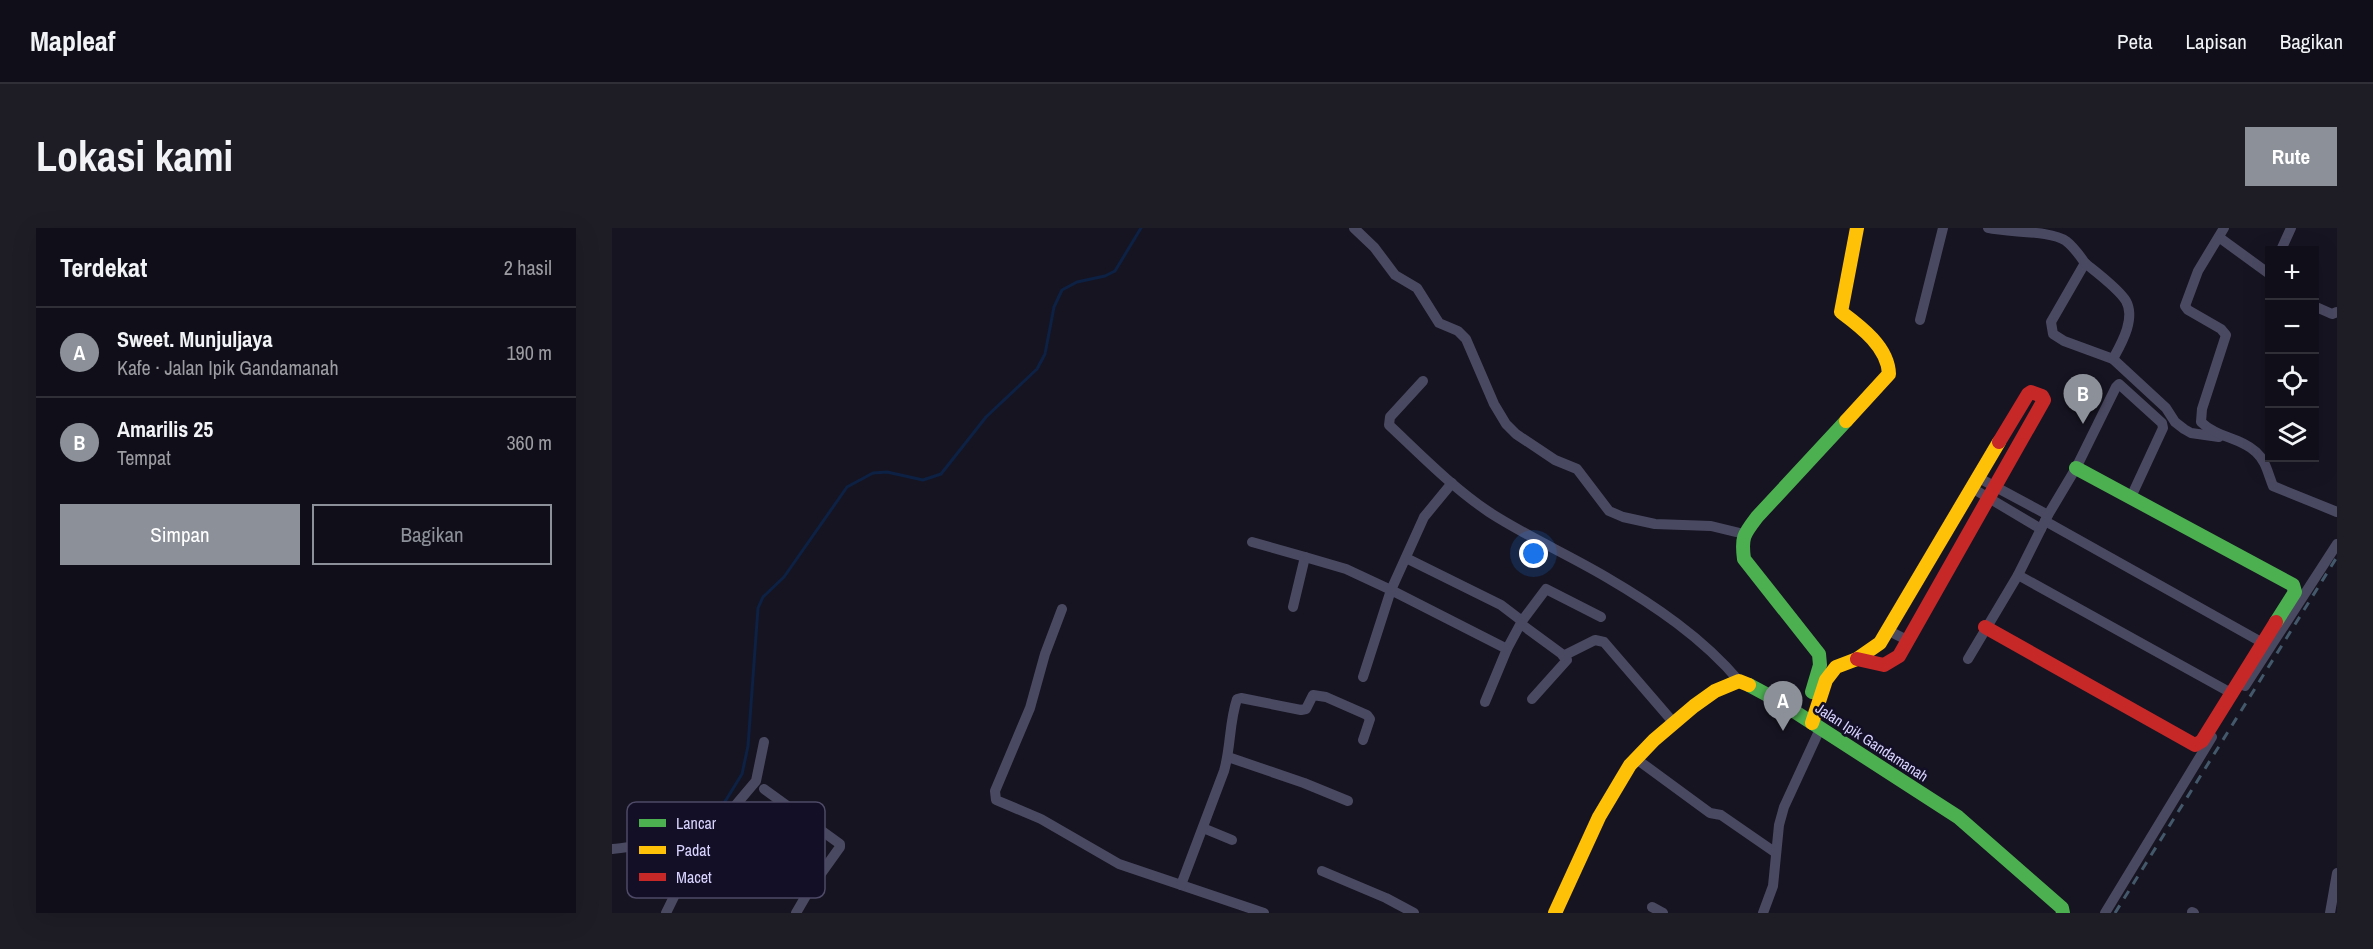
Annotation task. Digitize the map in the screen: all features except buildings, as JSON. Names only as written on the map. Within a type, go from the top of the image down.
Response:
[{"type":"street","points":[[1354,228],[1374,247],[1395,275],[1417,288],[1439,323],[1458,331],[1466,339],[1494,404],[1506,424],[1516,434],[1555,460],[1577,469],[1609,512],[1655,524],[1711,526],[1744,534]]},
{"type":"street","points":[[1812,723],[1820,654],[1744,559],[1742,544],[1744,534],[1757,517],[1889,374],[1891,367],[1888,358],[1841,312],[1857,228]]},
{"type":"street","points":[[1920,320],[1943,228]]},
{"type":"street","points":[[1988,228],[2007,232],[2050,232],[2066,241],[2085,263],[2126,302],[2128,316],[2124,339],[2113,359]]},
{"type":"street","points":[[2284,246],[2291,228]]},
{"type":"street","points":[[2222,437],[2204,425],[2200,418],[2226,333],[2188,310],[2186,306],[2199,271],[2222,233],[2265,270]]},
{"type":"street","points":[[2085,263],[2051,322],[2052,332],[2064,341],[2113,359],[2166,408],[2180,427],[2191,433],[2222,437],[2244,444],[2257,453],[2267,466],[2273,486],[2337,512]]},
{"type":"street","points":[[2319,308],[2332,314],[2337,312]]},
{"type":"street","points":[[1423,381],[1390,417],[1389,424],[1452,483],[1490,512],[1606,577],[1655,610],[1705,645],[1739,681],[1716,689],[1674,722],[1635,758],[1611,795],[1555,913]]},
{"type":"street","points":[[1968,659],[2018,575],[2076,468],[2116,387],[2122,385],[2162,423],[2163,428],[2131,496]]},
{"type":"street","points":[[1763,913],[1773,886],[1779,825],[1826,680],[1836,667],[1857,659],[1880,643],[2029,393],[2042,396],[2044,400],[1899,656],[1887,666],[1881,667],[1857,659]]},
{"type":"street","points":[[1985,627],[2195,745],[2202,741],[2233,694],[2295,591],[2293,585],[2076,468]]},
{"type":"street","points":[[1363,678],[1391,590],[1424,517],[1452,483]]},
{"type":"street","points":[[1976,483],[2263,643]]},
{"type":"street","points":[[1252,542],[1338,566],[1391,590],[1507,649]]},
{"type":"street","points":[[2105,913],[2175,800],[2183,781],[2337,544]]},
{"type":"street","points":[[1293,607],[1305,557]]},
{"type":"street","points":[[1406,558],[1501,605],[1563,656],[1566,661],[1532,699]]},
{"type":"street","points":[[2018,575],[2233,694]]},
{"type":"street","points":[[1485,702],[1507,649],[1522,622],[1546,589],[1601,617]]},
{"type":"street","points":[[1062,609],[1045,654],[1030,708],[994,796],[1000,803],[1041,819],[1119,864],[1264,913]]},
{"type":"street","points":[[1887,630],[1908,641]]},
{"type":"street","points":[[1563,656],[1595,640],[1605,642],[1674,722]]},
{"type":"street","name":"Jalan Ipik Gandamanah","points":[[1739,681],[1758,689],[1958,817],[2062,908],[2063,913]]},
{"type":"street","points":[[1181,885],[1228,757],[1231,721],[1236,701],[1240,698],[1302,710],[1306,709],[1313,695],[1326,697],[1367,715],[1370,719],[1363,740]]},
{"type":"street","points":[[738,802],[756,781],[764,742]]},
{"type":"street","points":[[1228,757],[1348,801]]},
{"type":"street","points":[[1635,758],[1710,813],[1721,815],[1776,853]]},
{"type":"street","points":[[764,789],[782,802]]},
{"type":"street","points":[[1203,828],[1232,840]]},
{"type":"street","points":[[825,832],[839,842],[840,847],[825,868]]},
{"type":"street","points":[[612,849],[627,846]]},
{"type":"street","points":[[1322,871],[1414,913]]},
{"type":"street","points":[[2330,913],[2337,873]]},
{"type":"street","points":[[666,913],[673,898]]},
{"type":"street","points":[[796,913],[805,898]]},
{"type":"street","points":[[2045,912],[2049,898]]},
{"type":"street","points":[[1652,906],[1663,913]]},
{"type":"waterway","points":[[724,802],[742,774],[748,746],[758,608],[763,597],[784,577],[847,487],[873,473],[887,472],[923,480],[941,474],[986,417],[1037,369],[1045,354],[1054,307],[1062,290],[1077,282],[1105,276],[1115,271],[1141,228]]},
{"type":"railway","points":[[2115,913],[2337,557]]},
{"type":"traffic: fast","points":[[1812,692],[1820,665],[1819,654],[1744,559],[1743,541],[1746,532],[1757,517],[1846,421]]},
{"type":"traffic: fast","points":[[2076,468],[2293,585],[2295,592],[2276,622]]},
{"type":"traffic: fast","points":[[1749,685],[1775,699],[1958,817],[2062,908],[2063,913]]},
{"type":"traffic: slow","points":[[1846,421],[1889,374],[1879,346],[1865,331],[1841,312],[1857,228]]},
{"type":"traffic: slow","points":[[1812,723],[1826,680],[1836,667],[1857,659],[1880,643],[1999,442]]},
{"type":"traffic: slow","points":[[1555,913],[1599,817],[1630,765],[1654,740],[1715,691],[1739,681],[1749,685]]},
{"type":"traffic: jam","points":[[1857,659],[1884,665],[1899,656],[2044,400],[2042,396],[2031,392],[2028,394],[1999,442]]},
{"type":"traffic: jam","points":[[1985,627],[2195,745],[2202,741],[2276,622]]},
{"type":"place","name":"Amarilis 25","points":[[2083,424]]},
{"type":"place","name":"Sweet. Munjuljaya","points":[[1783,731]]}]
